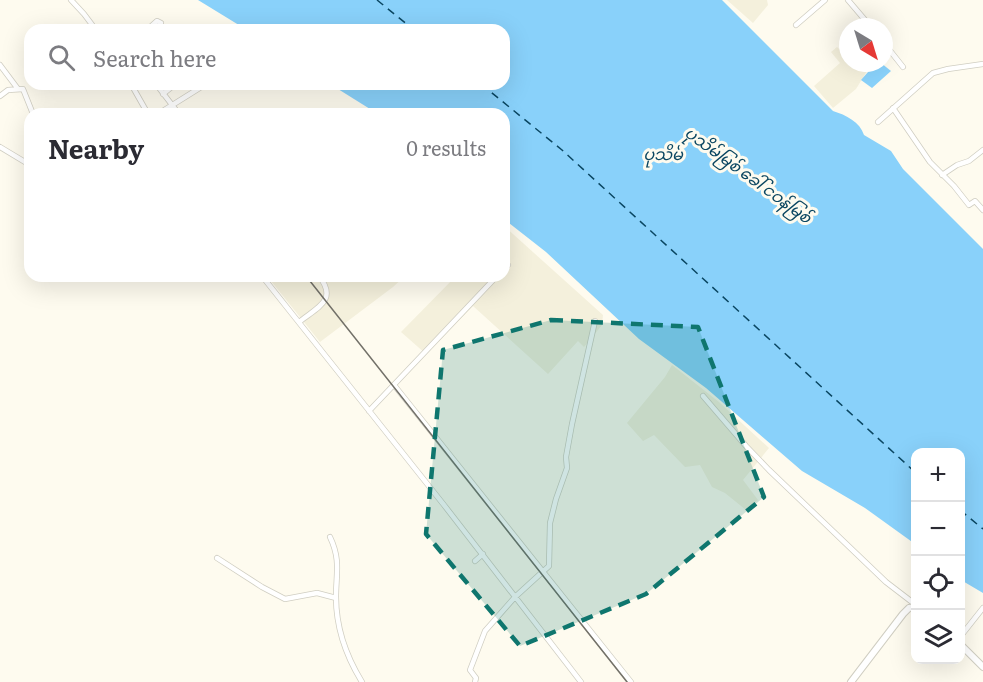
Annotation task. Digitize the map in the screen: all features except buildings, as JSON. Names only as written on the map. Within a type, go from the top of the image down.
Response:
[{"type":"street","points":[[70,0],[91,24]]},
{"type":"street","points":[[796,24],[825,0]]},
{"type":"street","points":[[849,0],[864,18]]},
{"type":"street","points":[[154,24],[157,21],[162,23]]},
{"type":"street","points":[[893,54],[903,67]]},
{"type":"street","points":[[878,122],[933,74],[948,69],[983,64]]},
{"type":"street","points":[[0,65],[18,88]]},
{"type":"street","points":[[0,96],[8,90],[23,89],[31,108]]},
{"type":"street","points":[[134,90],[144,108]]},
{"type":"street","points":[[160,90],[174,108]]},
{"type":"street","points":[[163,94],[168,90]]},
{"type":"street","points":[[167,108],[194,90]]},
{"type":"street","points":[[893,108],[930,162],[969,205],[975,201],[983,210]]},
{"type":"street","points":[[0,147],[24,161]]},
{"type":"street","points":[[942,175],[957,165],[969,161],[983,150]]},
{"type":"street","points":[[267,282],[483,554],[581,682]]},
{"type":"street","points":[[299,322],[326,301],[328,293],[324,282]]},
{"type":"street","points":[[369,411],[491,282]]},
{"type":"street","points":[[475,682],[476,678],[470,670],[485,631],[515,597],[549,566],[550,523],[567,468],[566,457],[572,424],[595,321]]},
{"type":"street","points":[[394,386],[631,682]]},
{"type":"street","points":[[703,396],[746,447],[769,470],[878,575],[911,603]]},
{"type":"street","points":[[330,537],[338,558],[336,598],[339,627],[346,652],[361,682]]},
{"type":"street","points":[[475,561],[483,554]]},
{"type":"street","points":[[217,558],[285,599],[317,593],[336,598]]},
{"type":"street","points":[[851,682],[903,614],[911,607]]},
{"type":"street","points":[[965,631],[983,608]]},
{"type":"street","points":[[965,650],[982,665]]},
{"type":"highlighted area","points":[[551,320],[698,327],[764,497],[646,594],[520,646],[426,534],[443,350]]},
{"type":"shaded area","points":[[727,0],[767,0],[768,5],[753,23]]},
{"type":"shaded area","points":[[837,47],[839,49],[839,62],[831,52]]},
{"type":"shaded area","points":[[839,64],[839,72],[866,72],[856,89],[833,108],[814,86]]},
{"type":"shaded area","points":[[510,231],[603,315],[602,325],[584,347],[578,341],[548,374],[473,306],[426,354],[401,332],[450,282],[510,282]]},
{"type":"shaded area","points":[[272,282],[398,282],[393,287],[320,342]]},
{"type":"shaded area","points":[[672,365],[719,402],[769,448],[743,480],[758,500],[746,510],[725,493],[712,487],[700,465],[685,467],[654,435],[643,441],[627,423],[665,377]]},
{"type":"water","name":"ပုသိမ်","points":[[198,0],[722,0],[833,111],[852,120],[864,135],[891,151],[903,169],[983,249],[983,593],[965,582],[965,448],[911,448],[911,541],[865,508],[802,471],[706,388],[639,339],[546,252],[510,224],[510,108],[368,108],[340,90],[510,90],[510,24],[237,24]]},
{"type":"water","points":[[868,72],[890,72],[872,88],[861,80]]},
{"type":"ferry route","points":[[377,0],[407,24]]},
{"type":"ferry route","points":[[488,90],[562,150],[911,468]]},
{"type":"ferry route","points":[[965,514],[983,529]]},
{"type":"railway","points":[[311,282],[627,682]]},
{"type":"water label","name":"ပုသိမ်မြစ် ခေါ် ငဝန်မြစ်","points":[[749,174]]}]
